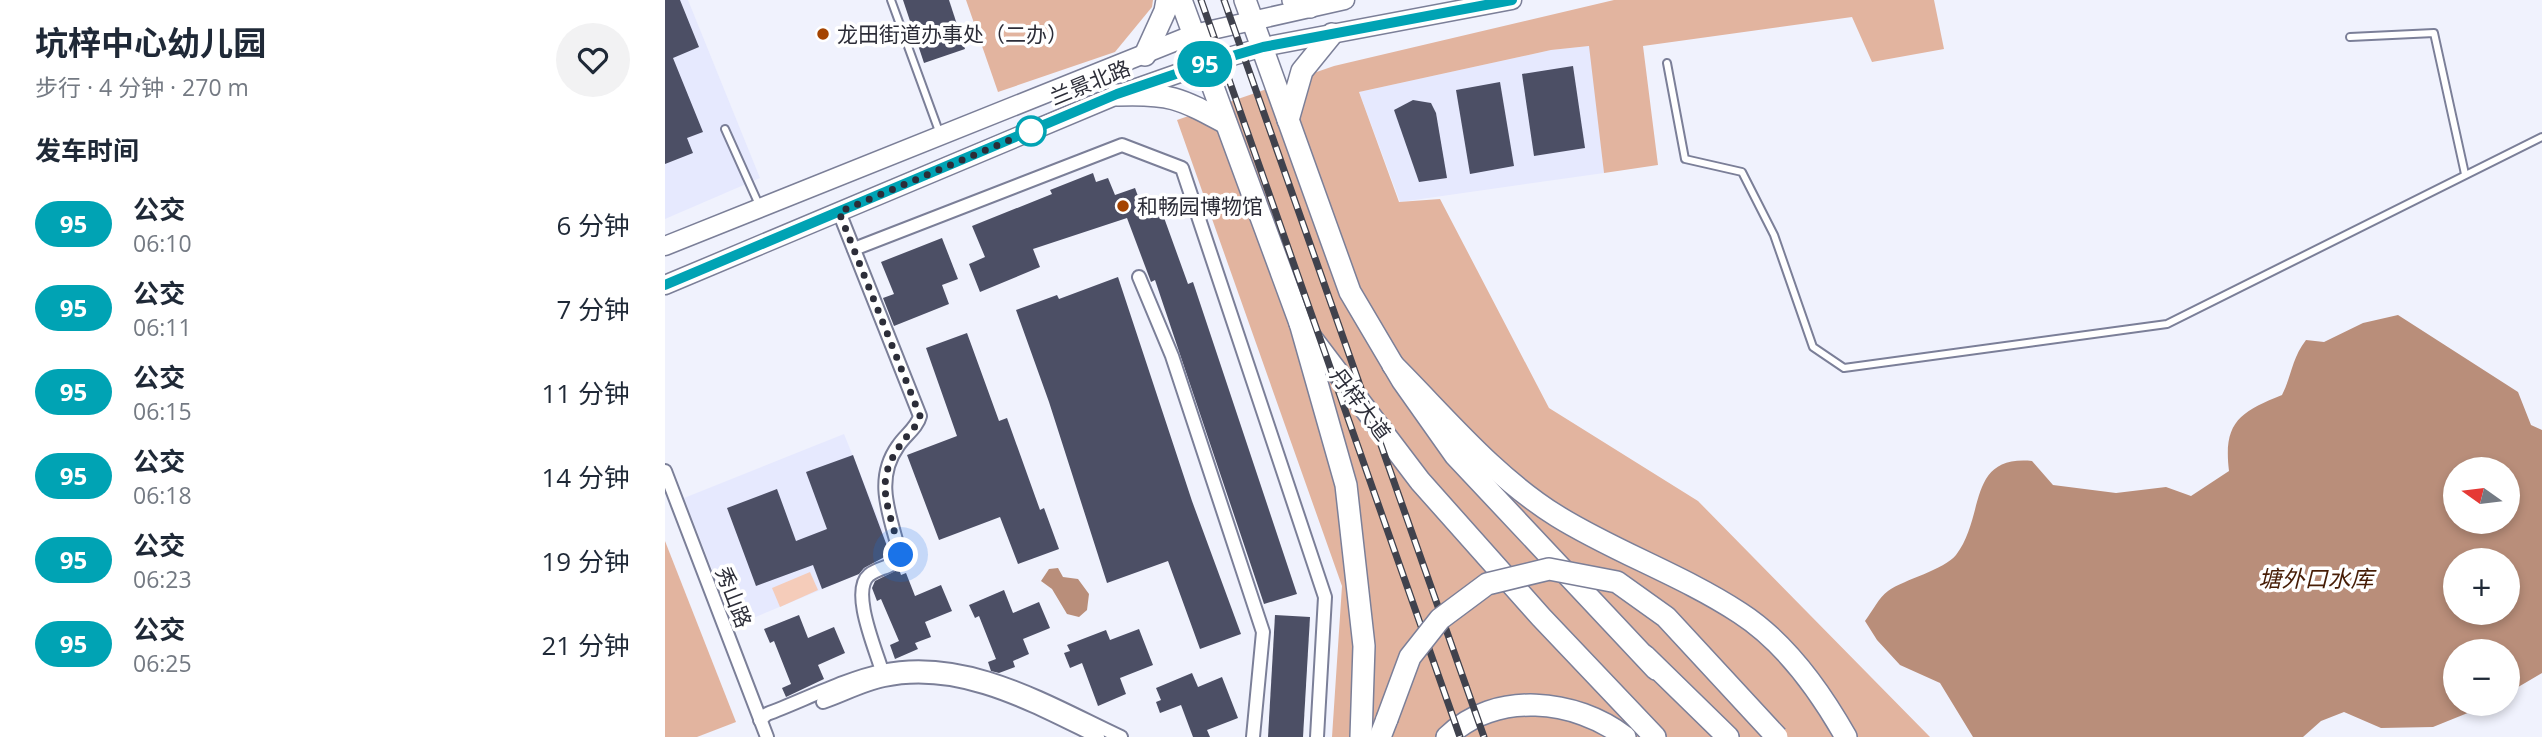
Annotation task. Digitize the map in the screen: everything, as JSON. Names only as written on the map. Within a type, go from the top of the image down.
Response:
[{"type":"main road","points":[[1145,55],[1165,11],[1167,0]]},
{"type":"main road","name":"丹梓大道","points":[[1181,0],[1300,323],[1420,481],[1541,617],[1655,737]]},
{"type":"main road","name":"兰景北路","points":[[665,246],[1145,55],[1248,10],[1345,0]]},
{"type":"main road","name":"兰景北路","points":[[665,285],[1117,94],[1205,64],[1263,47],[1512,0]]},
{"type":"main road","points":[[1248,10],[1350,292],[1393,365],[1455,455],[1645,656],[1728,737]]},
{"type":"main road","points":[[1288,120],[1302,71],[1332,34]]},
{"type":"main road","points":[[1087,78],[1097,103]]},
{"type":"main road","points":[[1117,94],[1159,94],[1183,100],[1226,123]]},
{"type":"main road","points":[[1300,323],[1346,485],[1364,646],[1361,737]]},
{"type":"main road","points":[[1393,365],[1508,479],[1556,516],[1687,582],[1743,614],[1809,680],[1846,737]]},
{"type":"main road","points":[[1383,728],[1410,657],[1440,619],[1487,584],[1549,569],[1617,582],[1666,617],[1777,737]]},
{"type":"main road","points":[[1645,656],[1715,737]]},
{"type":"main road","points":[[1447,737],[1475,719],[1525,705],[1572,709],[1625,737]]},
{"type":"street","points":[[854,249],[1122,145],[1182,168],[1325,597],[1317,737]]},
{"type":"street","points":[[839,212],[920,416],[918,423],[887,465],[883,488],[901,555],[894,565],[870,574],[862,590],[865,614],[882,671]]},
{"type":"street","points":[[1139,277],[1172,356],[1263,632],[1253,737]]},
{"type":"street","name":"秀山路","points":[[665,471],[767,737]]},
{"type":"street","points":[[760,720],[767,714],[882,671],[923,668],[1006,683],[1121,737]]},
{"type":"street","points":[[760,720],[770,721],[884,680],[922,677],[1004,692],[1098,737]]},
{"type":"lane","points":[[891,0],[941,136]]},
{"type":"lane","points":[[2350,37],[2434,33],[2465,174]]},
{"type":"lane","points":[[1667,63],[1685,159],[1742,172],[1774,235],[1812,347],[1844,368],[2167,324],[2542,137]]},
{"type":"lane","points":[[725,129],[760,208]]},
{"type":"shaded area","points":[[665,0],[688,0],[760,178],[665,219]]},
{"type":"shaded area","points":[[966,0],[1153,0],[1152,7],[1115,52],[998,92]]},
{"type":"shaded area","points":[[1614,0],[1934,0],[1944,49],[1872,62],[1852,17],[1643,46],[1658,165],[1604,173],[1589,46],[1551,50],[1359,92],[1399,202],[1440,199],[1549,408],[1698,501],[1930,737],[1332,737],[1342,586],[1177,120],[1334,66]]},
{"type":"shaded area","points":[[1590,46],[1604,173],[1400,202],[1359,92],[1551,50]]},
{"type":"shaded area","points":[[844,434],[895,559],[734,626],[684,498]]},
{"type":"shaded area","points":[[665,541],[736,722],[697,737],[665,737]]},
{"type":"shaded area","points":[[810,572],[818,590],[780,607],[772,588]]},
{"type":"water","name":"塘外口水库","points":[[2398,315],[2518,392],[2531,425],[2542,430],[2542,673],[2520,686],[2520,639],[2443,639],[2443,716],[2460,716],[2433,727],[2381,728],[2344,712],[2321,721],[2303,737],[1973,737],[1940,683],[1900,665],[1877,640],[1865,621],[1888,591],[1943,565],[1956,555],[1965,540],[1987,478],[1997,468],[2011,462],[2032,461],[2053,485],[2116,493],[2166,487],[2191,496],[2229,471],[2228,454],[2232,430],[2245,414],[2255,407],[2282,395],[2298,353],[2306,340],[2324,342],[2363,323]]},
{"type":"water","points":[[1058,568],[1063,577],[1078,579],[1089,594],[1087,610],[1079,617],[1067,614],[1052,589],[1041,581],[1049,569]]},
{"type":"building","points":[[665,0],[680,0],[699,47],[673,58],[703,132],[687,138],[693,153],[665,164]]},
{"type":"building","points":[[903,0],[949,0],[965,49],[924,63]]},
{"type":"building","points":[[1573,66],[1585,148],[1534,156],[1522,74]]},
{"type":"building","points":[[1500,82],[1514,166],[1470,174],[1456,90]]},
{"type":"building","points":[[1413,100],[1431,103],[1436,113],[1447,178],[1419,182],[1394,110]]},
{"type":"building","points":[[1093,173],[1096,182],[1108,178],[1115,195],[1135,188],[1142,207],[1158,201],[1188,284],[1193,282],[1297,594],[1264,604],[1155,280],[1151,282],[1127,218],[1033,249],[1040,267],[980,292],[969,264],[985,257],[972,226],[1052,194],[1050,190]]},
{"type":"building","points":[[942,238],[958,279],[942,285],[949,304],[894,326],[883,298],[894,294],[881,262]]},
{"type":"building","points":[[1118,277],[1192,501],[1241,634],[1200,649],[1168,561],[1107,583],[1049,402],[1016,310],[1057,295],[1059,299]]},
{"type":"building","points":[[967,333],[999,421],[1007,418],[1040,510],[1044,508],[1059,549],[1018,564],[1000,517],[939,540],[907,455],[957,436],[926,348]]},
{"type":"building","points":[[853,455],[890,554],[864,568],[859,574],[822,589],[813,565],[756,586],[727,508],[777,489],[796,541],[827,529],[806,472]]},
{"type":"building","points":[[899,569],[901,575],[906,573],[915,596],[941,585],[952,611],[925,622],[931,637],[915,643],[918,649],[895,659],[890,645],[899,641],[881,599],[877,601],[872,588],[875,581]]},
{"type":"building","points":[[1004,590],[1013,613],[1039,602],[1050,628],[1023,639],[1029,654],[1013,661],[1015,667],[999,673],[991,671],[988,662],[996,659],[979,616],[975,618],[969,605]]},
{"type":"building","points":[[799,615],[808,638],[834,627],[845,653],[818,665],[824,679],[786,697],[782,688],[791,684],[774,641],[770,643],[764,629]]},
{"type":"building","points":[[1275,615],[1310,617],[1303,737],[1268,737]]},
{"type":"building","points":[[1139,629],[1153,665],[1120,678],[1126,694],[1098,706],[1082,663],[1070,668],[1064,653],[1070,651],[1067,645],[1106,630],[1110,640]]},
{"type":"building","points":[[1192,673],[1198,687],[1222,677],[1238,718],[1207,730],[1210,737],[1193,737],[1181,705],[1160,713],[1156,702],[1161,700],[1156,688]]},
{"type":"railway","points":[[1201,0],[1460,737]]},
{"type":"railway","points":[[1224,0],[1484,737]]},
{"type":"bus line","name":"95","points":[[665,285],[1117,94],[1205,64],[1263,47],[1512,0]]},
{"type":"place","name":"龙田街道办事处（二办）","points":[[823,34]]},
{"type":"place","name":"和畅园博物馆","points":[[1123,206]]},
{"type":"route","points":[[901,555],[883,488],[887,465],[899,445],[918,423],[920,416],[839,212],[1031,131]]}]
